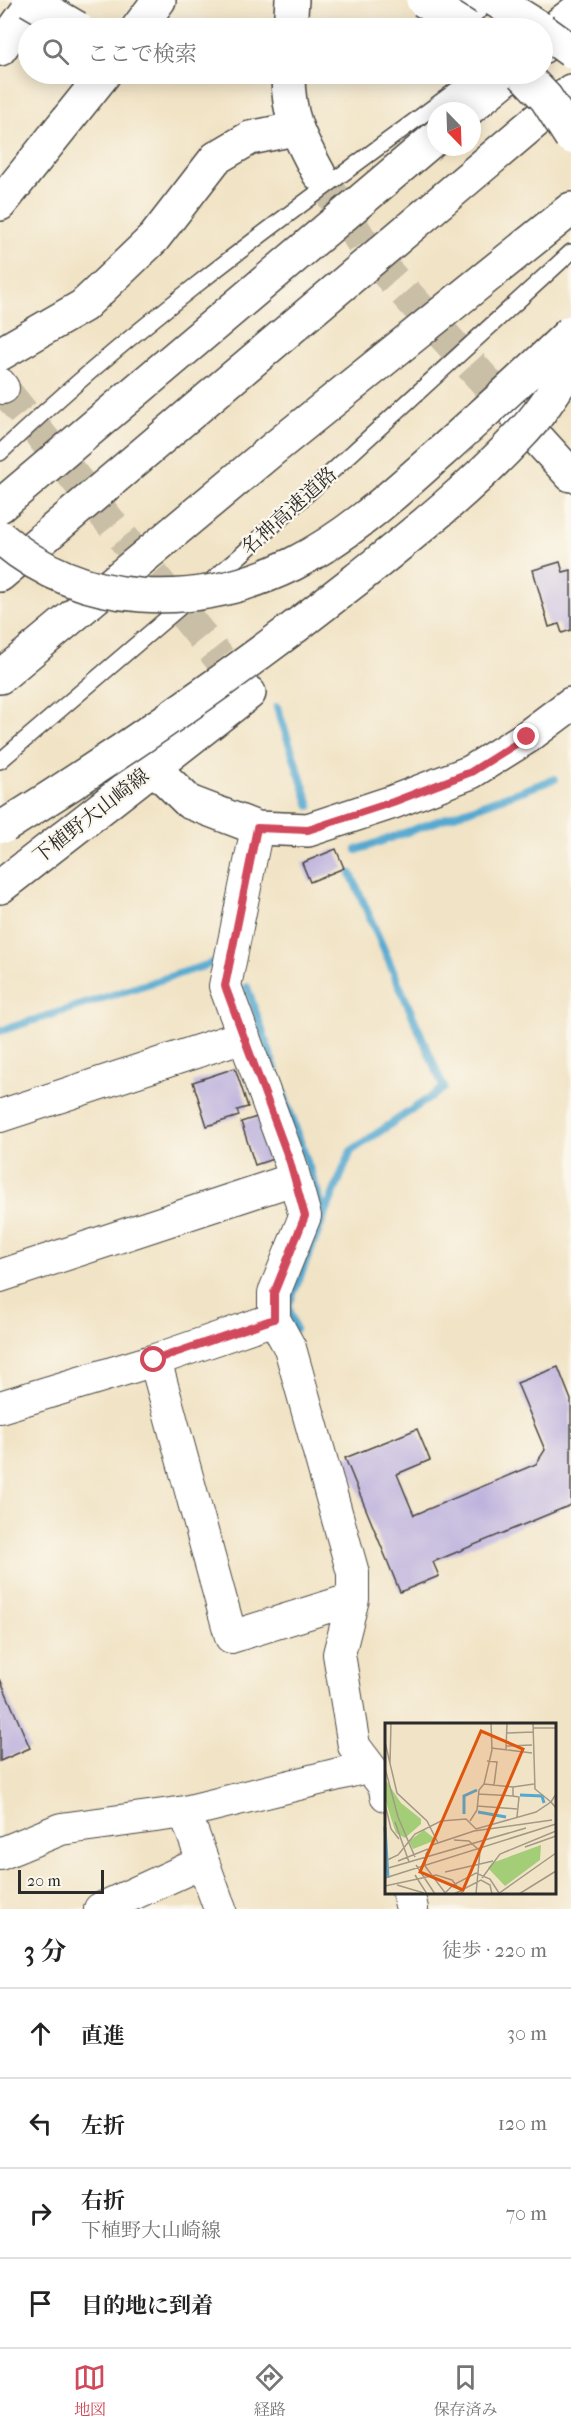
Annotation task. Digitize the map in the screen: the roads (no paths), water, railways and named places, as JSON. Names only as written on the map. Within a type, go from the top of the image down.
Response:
[{"type":"main road","points":[[29,0],[60,18]]},
{"type":"main road","points":[[22,18],[35,0]]},
{"type":"main road","points":[[146,18],[159,0]]},
{"type":"main road","points":[[291,18],[292,0]]},
{"type":"main road","points":[[423,0],[451,18]]},
{"type":"main road","points":[[449,18],[480,0]]},
{"type":"main road","points":[[495,0],[523,18]]},
{"type":"main road","points":[[553,38],[571,23]]},
{"type":"main road","points":[[0,49],[18,24]]},
{"type":"main road","points":[[553,38],[571,51]]},
{"type":"main road","points":[[0,204],[96,84]]},
{"type":"main road","points":[[288,84],[294,129],[319,174]]},
{"type":"main road","points":[[477,102],[499,84]]},
{"type":"main road","points":[[533,84],[546,98],[571,137]]},
{"type":"main road","points":[[0,575],[571,91]]},
{"type":"main road","points":[[0,354],[83,306],[154,238],[216,158],[250,138],[294,129]]},
{"type":"main road","points":[[0,506],[427,144]]},
{"type":"main road","points":[[273,449],[571,186]]},
{"type":"main road","points":[[0,677],[273,449],[571,209]]},
{"type":"main road","points":[[0,537],[37,565],[60,577],[116,593],[173,597],[228,588],[259,579],[304,557],[373,511],[571,332]]},
{"type":"main road","points":[[3,827],[159,727],[245,665],[381,560],[487,468],[521,435],[571,366]]},
{"type":"main road","points":[[517,417],[571,475]]},
{"type":"main road","points":[[152,766],[249,693]]},
{"type":"main road","name":"下植野大山崎線","points":[[0,887],[152,766],[189,802],[257,828],[308,830],[393,802],[471,772],[527,737],[571,704]]},
{"type":"street","points":[[220,659],[249,693]]},
{"type":"street","points":[[257,828],[225,986],[305,1216],[274,1293],[274,1319],[290,1348],[353,1573],[353,1599],[339,1654],[354,1746],[367,1767],[385,1788]]},
{"type":"street","points":[[0,1116],[243,1036]]},
{"type":"street","points":[[0,1276],[294,1179]]},
{"type":"street","points":[[0,1407],[154,1360],[274,1319]]},
{"type":"street","points":[[154,1360],[231,1637],[353,1599]]},
{"type":"street","points":[[0,1854],[62,1829],[185,1812],[367,1767]]},
{"type":"street","points":[[185,1812],[220,1909]]},
{"type":"street","points":[[100,1909],[203,1862]]},
{"type":"street","points":[[408,1894],[412,1909]]},
{"type":"lane","points":[[553,19],[571,4]]},
{"type":"lane","points":[[0,453],[45,410],[204,279],[464,84]]},
{"type":"lane","name":"名神高速道路","points":[[0,761],[241,555],[571,252]]},
{"type":"waterway","points":[[277,707],[310,806]]},
{"type":"waterway","points":[[357,850],[555,779]]},
{"type":"waterway","points":[[325,1214],[351,1151],[444,1088],[351,874]]},
{"type":"waterway","points":[[0,1031],[216,962]]},
{"type":"waterway","points":[[247,987],[325,1214],[288,1306],[295,1329]]},
{"type":"tunnel","points":[[319,174],[369,253],[517,416]]},
{"type":"tunnel","points":[[3,388],[220,659]]}]
